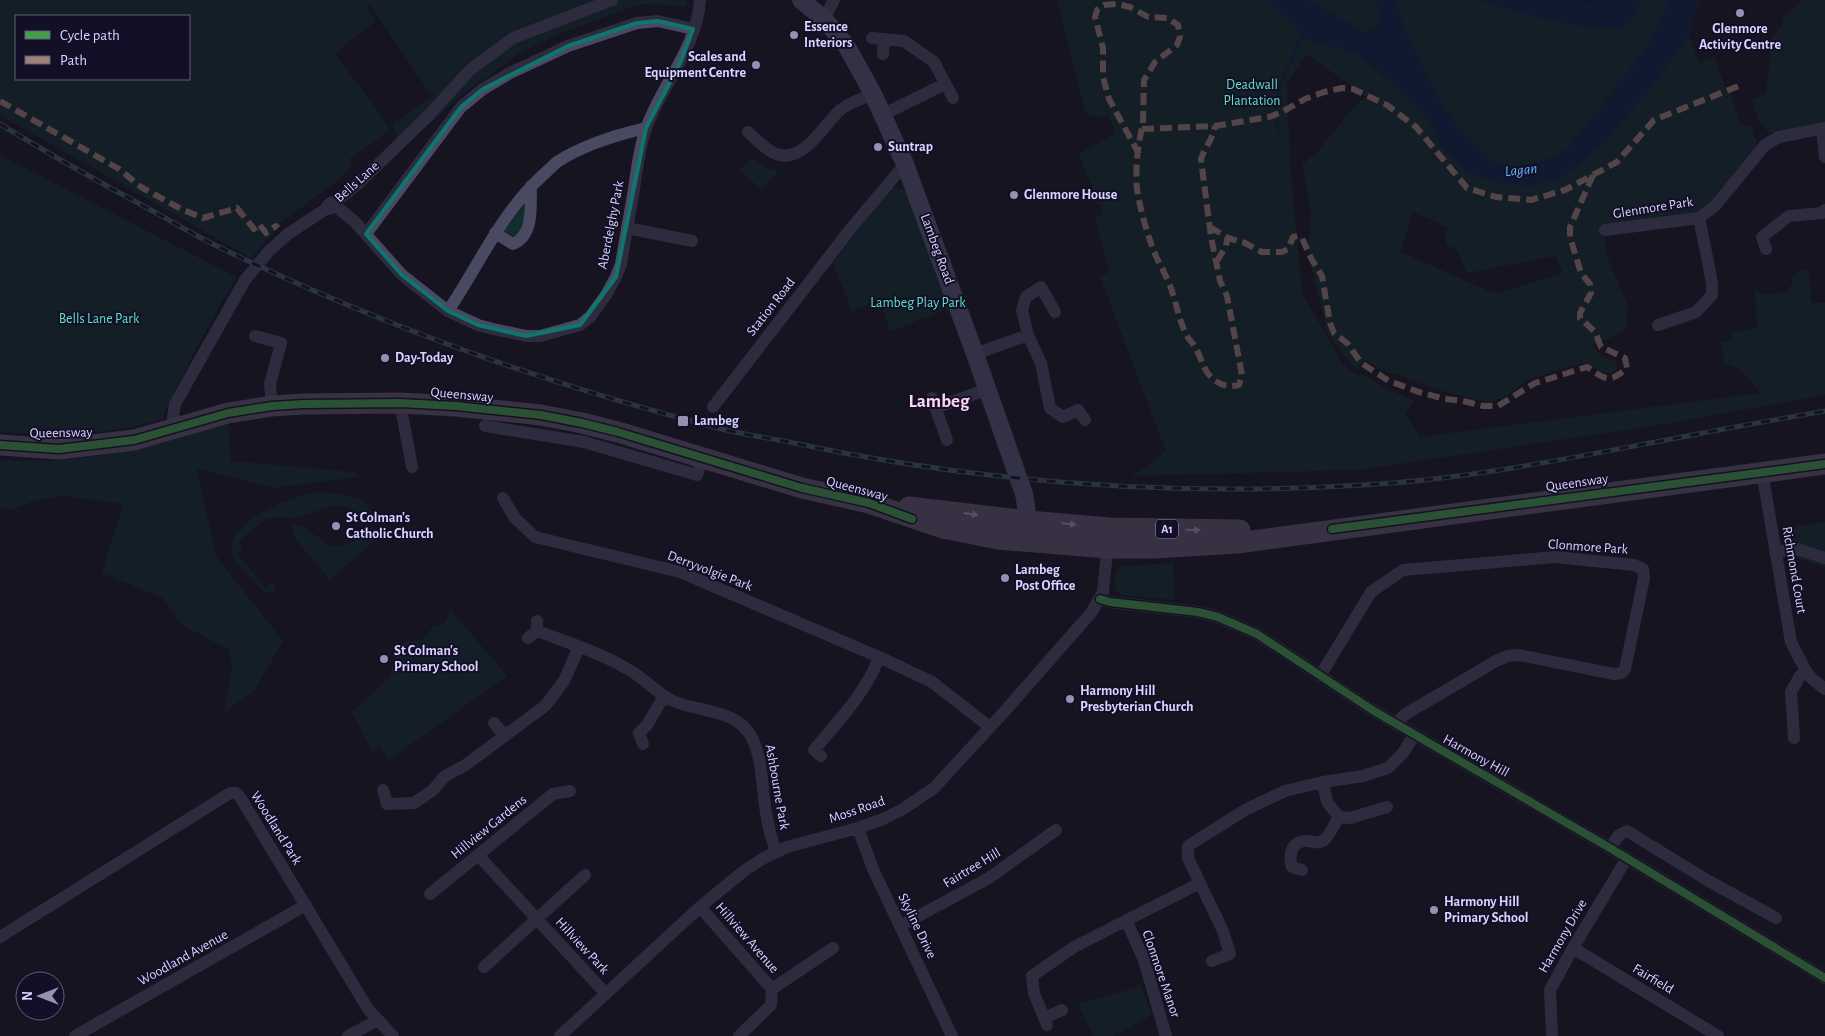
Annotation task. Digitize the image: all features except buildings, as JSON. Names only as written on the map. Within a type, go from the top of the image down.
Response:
[{"type":"highway","name":"Queensway","points":[[0,445],[59,448],[134,440],[228,413],[272,406],[304,404],[456,406],[509,420],[541,415],[582,423],[802,488],[869,503],[1028,523],[1155,548],[1214,545],[1825,464]]},
{"type":"highway","name":"Queensway","points":[[869,503],[943,528],[998,539],[1045,543],[1109,538]]},
{"type":"main road","name":"Lambeg Road","points":[[801,0],[824,19],[846,45],[873,94],[905,164],[976,354],[1024,494],[1029,515],[1028,523]]},
{"type":"main road","points":[[1012,540],[1028,523],[1032,532],[1045,543]]},
{"type":"street","name":"Bells Lane","points":[[174,430],[175,404],[245,280],[269,251],[288,234],[331,206],[361,181],[427,117],[470,70],[513,38],[612,0]]},
{"type":"street","name":"Aberdelghy Park","points":[[331,206],[354,220],[402,275],[448,311],[478,325],[526,336],[540,336],[580,325],[590,317],[616,277],[621,264],[640,149],[646,128],[681,61],[693,28],[700,0]]},
{"type":"street","points":[[824,19],[834,0]]},
{"type":"street","points":[[366,234],[461,107],[483,89],[510,73],[568,46],[637,23],[658,21],[693,28]]},
{"type":"street","points":[[883,54],[878,39],[904,42],[934,62],[952,98]]},
{"type":"street","points":[[882,115],[945,84]]},
{"type":"street","points":[[748,132],[771,152],[790,155],[808,146],[840,110],[873,94]]},
{"type":"street","points":[[448,311],[495,233],[531,186],[557,162],[594,144],[624,133],[646,128]]},
{"type":"street","name":"Glenmore Park","points":[[1605,230],[1699,218],[1714,206],[1765,145],[1779,137],[1823,129],[1825,157]]},
{"type":"street","name":"Station Road","points":[[713,407],[852,227],[905,164]]},
{"type":"street","points":[[495,233],[513,244],[524,237],[530,221],[531,186]]},
{"type":"street","points":[[1766,248],[1762,237],[1789,216],[1822,213],[1825,210]]},
{"type":"street","points":[[1658,325],[1696,312],[1712,295],[1712,284],[1699,218]]},
{"type":"street","points":[[627,228],[692,241]]},
{"type":"street","points":[[1055,312],[1041,287],[1026,297],[1022,310],[1028,335],[1041,363],[1050,408],[1063,417],[1078,410],[1085,420]]},
{"type":"street","points":[[1673,320],[1676,334]]},
{"type":"street","points":[[976,354],[1028,335]]},
{"type":"street","points":[[255,336],[281,343],[270,384],[272,406]]},
{"type":"street","points":[[946,440],[933,403],[988,389]]},
{"type":"street","points":[[400,404],[412,467]]},
{"type":"street","name":"Queensway","points":[[485,426],[509,420]]},
{"type":"street","name":"Richmond Court","points":[[1762,471],[1792,642],[1806,671],[1812,679],[1825,689]]},
{"type":"street","name":"Derryvolgie Park","points":[[508,501],[515,518],[535,537],[680,572],[879,657],[932,682],[990,727]]},
{"type":"street","name":"Moss Road","points":[[560,1036],[700,907],[745,870],[776,851],[883,820],[934,788],[1091,613],[1100,599],[1106,578],[1109,538]]},
{"type":"street","points":[[1775,552],[1797,549],[1825,558]]},
{"type":"street","name":"Clonmore Park","points":[[1320,676],[1371,592],[1403,570],[1555,557],[1634,565],[1642,569],[1644,578],[1624,669],[1621,673],[1614,674],[1519,655],[1507,656],[1496,660],[1409,712],[1402,717],[1397,725]]},
{"type":"street","name":"Harmony Hill","points":[[1100,599],[1110,602],[1176,609],[1218,617],[1257,634],[1397,725],[1627,858],[1825,978]]},
{"type":"street","name":"Ashbourne Park","points":[[534,630],[579,647],[634,673],[673,701],[729,716],[740,723],[752,738],[760,763],[770,834],[776,851]]},
{"type":"street","points":[[383,790],[387,804],[414,803],[433,790],[445,776],[464,766],[545,706],[564,681],[579,647]]},
{"type":"street","points":[[821,756],[814,750],[866,687],[879,657]]},
{"type":"street","points":[[1794,738],[1791,692],[1800,676],[1806,671]]},
{"type":"street","points":[[644,744],[639,733],[647,725],[664,696]]},
{"type":"street","points":[[494,723],[505,736]]},
{"type":"street","points":[[1212,960],[1230,954],[1223,931],[1188,858],[1188,846],[1245,810],[1285,791],[1323,782],[1363,776],[1388,768],[1403,753],[1414,735]]},
{"type":"street","points":[[1323,782],[1327,802],[1339,817],[1350,818],[1387,807]]},
{"type":"street","name":"Hillview Gardens","points":[[430,894],[553,794],[570,791]]},
{"type":"street","name":"Woodland Park","points":[[0,937],[230,793],[236,793],[368,1009],[393,1036]]},
{"type":"street","points":[[1302,870],[1292,867],[1290,855],[1293,848],[1298,843],[1307,841],[1321,842],[1326,838],[1339,817]]},
{"type":"street","name":"Skyline Drive","points":[[858,828],[873,869],[952,1036]]},
{"type":"street","name":"Fairtree Hill","points":[[900,926],[989,878],[1056,830]]},
{"type":"street","points":[[1610,848],[1618,835],[1627,832],[1707,880],[1776,918]]},
{"type":"street","name":"Hillview Park","points":[[478,855],[606,994]]},
{"type":"street","name":"Harmony Drive","points":[[1552,1036],[1550,990],[1572,948],[1627,858]]},
{"type":"street","name":"Hillview Park","points":[[484,967],[585,875]]},
{"type":"street","name":"Clonmore Manor","points":[[1062,1010],[1045,1022],[1034,993],[1032,976],[1074,947],[1200,884]]},
{"type":"street","name":"Woodland Avenue","points":[[74,1036],[306,905]]},
{"type":"street","name":"Hillview Avenue","points":[[700,907],[772,989],[771,1005],[739,1036]]},
{"type":"street","name":"Clonmore Manor","points":[[1127,922],[1144,960],[1166,1036]]},
{"type":"street","name":"Hillview Avenue","points":[[772,989],[834,948]]},
{"type":"street","name":"Fairfield","points":[[1572,948],[1718,1036]]},
{"type":"street","points":[[348,1036],[378,1020]]},
{"type":"highlighted area","points":[[658,21],[693,29],[681,61],[646,128],[616,277],[580,325],[526,336],[478,325],[448,311],[402,275],[366,234],[461,107],[483,89],[568,46],[637,23]]},
{"type":"green space","points":[[0,0],[686,0],[687,6],[640,4],[554,36],[520,53],[464,93],[405,146],[397,137],[393,124],[432,96],[369,4],[366,7],[376,21],[335,53],[386,123],[389,131],[348,160],[353,165],[328,188],[281,222],[279,227],[251,258],[0,115]]},
{"type":"green space","name":"Deadwall Plantation","points":[[1057,0],[1267,0],[1275,5],[1314,44],[1338,47],[1359,55],[1410,100],[1430,123],[1441,147],[1495,182],[1604,143],[1655,82],[1689,35],[1699,62],[1714,57],[1727,91],[1729,90],[1741,124],[1751,127],[1756,140],[1756,146],[1710,203],[1694,213],[1602,225],[1607,256],[1628,306],[1626,330],[1593,346],[1603,357],[1616,361],[1617,372],[1604,372],[1584,363],[1528,379],[1506,396],[1490,403],[1447,392],[1382,370],[1365,360],[1356,370],[1328,334],[1308,253],[1311,212],[1302,165],[1318,151],[1357,103],[1368,98],[1307,54],[1287,83],[1290,162],[1302,293],[1344,366],[1359,376],[1361,373],[1387,389],[1414,400],[1405,414],[1420,437],[1760,393],[1742,370],[1725,363],[1721,342],[1732,341],[1730,333],[1757,328],[1755,291],[1765,295],[1787,291],[1792,284],[1792,277],[1800,271],[1809,270],[1811,303],[1825,303],[1825,395],[1659,425],[1359,470],[1129,476],[1142,470],[1166,451],[1100,277],[1109,272],[1095,217],[1103,214],[1079,154],[1116,133],[1108,115],[1098,117],[1087,114]],"holes":[[[1412,212],[1448,227],[1444,238],[1448,246],[1456,249],[1467,273],[1555,256],[1563,273],[1499,293],[1486,290],[1401,252]]]},
{"type":"green space","points":[[1308,0],[1376,0],[1382,21],[1366,33]]},
{"type":"green space","points":[[1395,0],[1480,0],[1533,16],[1586,27],[1621,28],[1637,14],[1639,0],[1668,0],[1658,26],[1643,51],[1566,149],[1561,153],[1534,163],[1508,166],[1502,165],[1484,153],[1451,116],[1423,68]]},
{"type":"green space","points":[[1803,0],[1825,0],[1825,122],[1773,133],[1765,128],[1759,120],[1751,100],[1766,93],[1772,37],[1782,25],[1783,17]]},
{"type":"green space","name":"Bells Lane Park","points":[[0,155],[236,277],[206,330],[162,419],[129,428],[68,436],[0,432]]},
{"type":"green space","points":[[753,159],[768,168],[779,171],[762,190],[739,169]]},
{"type":"green space","name":"Lambeg Play Park","points":[[891,187],[907,190],[950,308],[891,331],[879,301],[852,311],[833,263]]},
{"type":"green space","points":[[527,201],[527,221],[516,238],[504,231]]},
{"type":"green space","points":[[228,420],[231,461],[355,472],[358,477],[273,488],[197,469],[216,556],[283,641],[254,691],[224,712],[232,664],[228,649],[182,625],[163,598],[102,573],[123,504],[64,496],[36,500],[11,510],[0,507],[0,460],[63,460],[105,455],[166,441]]},
{"type":"green space","points":[[321,492],[347,495],[365,502],[375,515],[372,524],[347,507],[337,505],[294,518],[277,517],[264,520],[239,541],[243,547],[237,553],[266,588],[275,583],[276,588],[273,592],[264,592],[246,573],[232,553],[233,541],[239,530],[264,511],[295,498]]},
{"type":"green space","points":[[1825,522],[1825,567],[1790,556],[1786,538],[1793,527]]},
{"type":"green space","points":[[292,524],[305,528],[329,545],[336,547],[372,536],[374,541],[330,580],[294,537]]},
{"type":"green space","points":[[1173,563],[1175,600],[1121,595],[1116,588],[1115,576],[1122,566]]},
{"type":"green space","points":[[450,609],[507,676],[389,760],[379,746],[372,751],[352,712],[390,677],[397,644],[422,640],[433,627],[444,624]]},
{"type":"green space","points":[[1141,986],[1152,1015],[1113,1036],[1093,1036],[1078,1004]]},
{"type":"water","name":"Lagan","points":[[1267,0],[1308,0],[1366,33],[1382,21],[1376,0],[1395,0],[1423,68],[1451,116],[1466,136],[1483,153],[1501,165],[1515,166],[1534,163],[1561,153],[1566,149],[1643,51],[1658,26],[1668,0],[1700,0],[1689,35],[1655,82],[1604,143],[1563,178],[1526,187],[1495,182],[1464,170],[1441,147],[1430,123],[1410,100],[1359,55],[1338,47],[1314,44],[1275,5]]},
{"type":"water","points":[[1480,0],[1572,0],[1591,2],[1639,0],[1637,14],[1621,28],[1586,27],[1533,16]]},
{"type":"waterway","points":[[1276,108],[1280,86],[1304,31]]},
{"type":"waterway","points":[[1277,121],[1278,133]]},
{"type":"railway","points":[[0,124],[74,168],[215,245],[345,304],[467,351],[592,393],[726,430],[927,467],[1072,483],[1145,487],[1218,489],[1363,485],[1488,472],[1825,411]]},
{"type":"marked path","points":[[1139,154],[1109,99],[1103,77],[1103,48],[1095,17],[1097,10],[1104,5],[1117,4],[1130,7],[1148,17],[1167,18],[1178,25],[1180,37],[1177,45],[1155,62],[1144,80],[1143,124],[1138,147],[1137,156],[1137,189],[1150,242],[1169,283],[1187,336],[1211,377],[1224,385],[1239,385],[1242,375],[1227,296],[1220,281],[1211,237],[1201,159],[1213,135],[1215,126]]},
{"type":"marked path","points":[[1142,129],[1215,126],[1269,117],[1324,92],[1342,88],[1353,89],[1387,105],[1416,127],[1467,188],[1496,197],[1531,200],[1565,190],[1617,162],[1654,120],[1741,85]]},
{"type":"marked path","points":[[0,101],[119,169],[141,187],[181,209],[203,218],[237,208],[254,229],[259,224],[266,233],[276,226],[278,228]]},
{"type":"marked path","points":[[1210,227],[1228,238],[1245,243],[1262,252],[1282,252],[1288,249],[1293,237],[1298,236],[1302,238],[1322,276],[1330,323],[1334,333],[1348,344],[1361,363],[1389,381],[1419,392],[1483,406],[1498,406],[1535,383],[1587,367],[1607,378],[1616,376],[1627,368],[1625,358],[1601,347],[1595,332],[1580,318],[1580,313],[1591,293],[1590,284],[1581,273],[1570,237],[1570,227],[1593,175]]},
{"type":"marked path","points":[[1217,261],[1225,248],[1228,238]]},
{"type":"cycle path","points":[[0,445],[59,449],[134,440],[228,413],[272,406],[400,403],[456,406],[541,415],[582,423],[618,432],[802,488],[869,503],[912,519]]},
{"type":"cycle path","points":[[1332,529],[1825,464]]},
{"type":"cycle path","points":[[1100,599],[1110,602],[1198,612],[1218,617],[1257,634],[1374,711],[1610,848],[1825,978]]},
{"type":"place","name":"Glenmore Activity Centre","points":[[1740,13]]},
{"type":"place","name":"Essence Interiors","points":[[794,35]]},
{"type":"place","name":"Scales and Equipment Centre","points":[[756,65]]},
{"type":"place","name":"Suntrap","points":[[878,147]]},
{"type":"place","name":"Glenmore House","points":[[1014,195]]},
{"type":"place","name":"Day-Today","points":[[385,358]]},
{"type":"place","name":"Lambeg","points":[[683,421]]},
{"type":"place","name":"St Colman's Catholic Church","points":[[336,526]]},
{"type":"place","name":"Lambeg Post Office","points":[[1005,578]]},
{"type":"place","name":"St Colman's Primary School","points":[[384,659]]},
{"type":"place","name":"Harmony Hill Presbyterian Church","points":[[1070,699]]},
{"type":"place","name":"Harmony Hill Primary School","points":[[1434,910]]},
{"type":"district","name":"Lambeg","points":[[939,401]]}]
